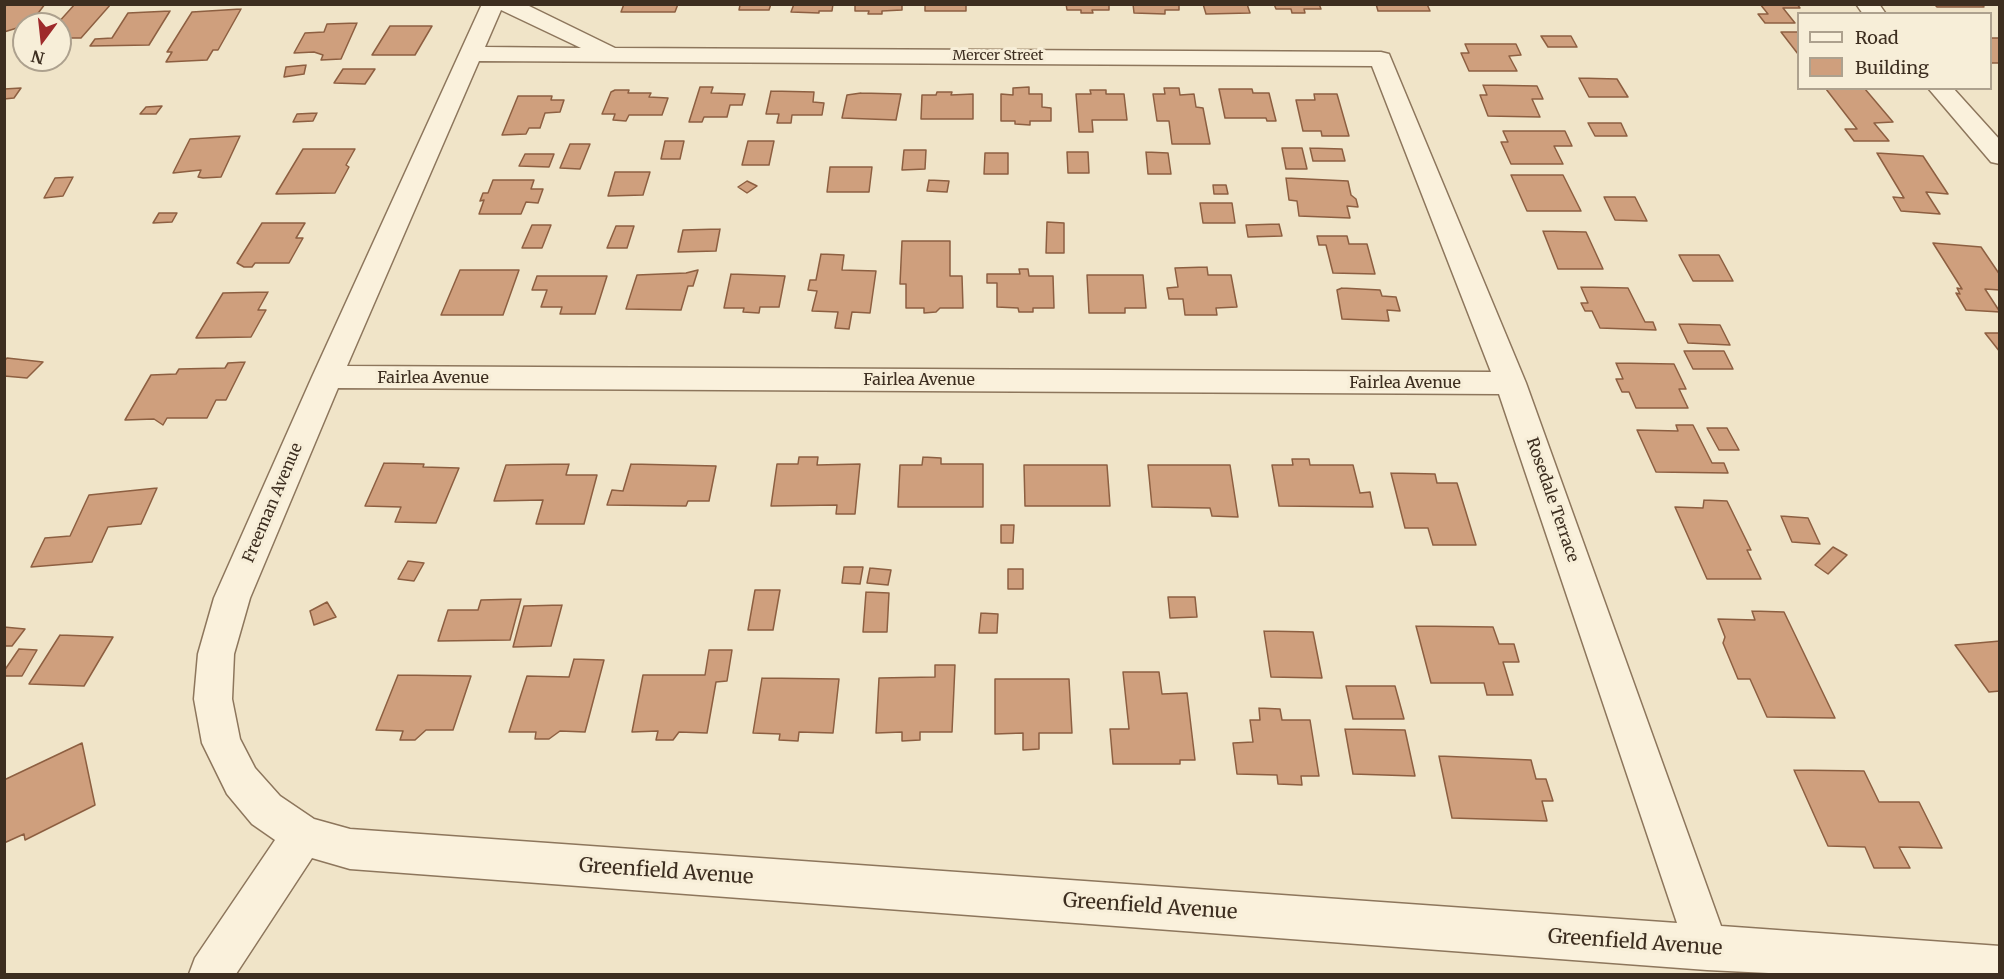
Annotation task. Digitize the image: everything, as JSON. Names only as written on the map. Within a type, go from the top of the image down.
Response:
[{"type":"street","name":"Freeman Avenue","points":[[303,835],[266,810],[241,781],[221,743],[213,699],[216,654],[232,598],[327,377],[473,54],[493,4]]},
{"type":"street","name":"Mercer Street","points":[[506,4],[615,54]]},
{"type":"street","name":"Mercer Street","points":[[473,54],[1381,58]]},
{"type":"street","name":"Rosedale Terrace","points":[[1381,58],[1511,383],[1707,948]]},
{"type":"street","points":[[1942,90],[2000,156]]},
{"type":"street","name":"Fairlea Avenue","points":[[327,377],[1511,383]]},
{"type":"street","points":[[211,975],[303,835]]},
{"type":"street","name":"Greenfield Avenue","points":[[303,835],[350,849],[2000,968]]},
{"type":"building","points":[[7,4],[45,4],[39,12],[12,12],[12,30],[4,32],[4,8]]},
{"type":"building","points":[[75,4],[111,4],[81,38],[72,38],[72,12],[68,12]]},
{"type":"building","points":[[624,4],[678,4],[675,12],[621,12]]},
{"type":"building","points":[[771,4],[769,10],[739,10],[740,5],[720,5]]},
{"type":"building","points":[[794,4],[833,4],[832,11],[819,11],[819,13],[791,12]]},
{"type":"building","points":[[855,4],[902,4],[902,10],[868,14],[869,11],[855,11]]},
{"type":"building","points":[[925,4],[999,4],[966,5],[966,11],[925,11]]},
{"type":"building","points":[[1066,4],[1109,4],[1109,10],[1092,10],[1093,13],[1081,13],[1081,10],[1067,10]]},
{"type":"building","points":[[1133,4],[1179,4],[1179,10],[1165,10],[1165,14],[1134,13]]},
{"type":"building","points":[[1203,4],[1247,4],[1250,13],[1206,14]]},
{"type":"building","points":[[1274,4],[1319,4],[1321,9],[1304,9],[1305,13],[1292,13],[1291,9],[1276,9]]},
{"type":"building","points":[[1376,4],[1427,4],[1430,11],[1378,11]]},
{"type":"building","points":[[1760,4],[1797,4],[1800,8],[1783,8],[1795,23],[1765,23],[1758,14],[1768,14]]},
{"type":"building","points":[[1934,4],[1982,4],[1984,7],[1937,7]]},
{"type":"building","points":[[241,9],[218,50],[213,50],[207,60],[166,62],[172,52],[167,52],[192,12]]},
{"type":"building","points":[[170,11],[149,45],[90,46],[95,39],[112,38],[128,13]]},
{"type":"building","points":[[357,23],[341,59],[321,60],[323,55],[314,52],[294,53],[305,33],[324,32],[327,24]]},
{"type":"building","points":[[390,26],[432,26],[415,55],[372,55]]},
{"type":"building","points":[[1781,32],[1797,32],[1797,53]]},
{"type":"building","points":[[1541,36],[1571,36],[1577,47],[1548,47]]},
{"type":"building","points":[[1992,38],[2000,38],[2000,63],[1992,63]]},
{"type":"building","points":[[1465,44],[1516,44],[1521,55],[1509,56],[1517,71],[1469,71],[1461,53],[1469,53]]},
{"type":"building","points":[[306,65],[304,74],[284,77],[286,67]]},
{"type":"building","points":[[343,69],[375,69],[365,84],[334,83]]},
{"type":"building","points":[[1579,78],[1617,79],[1628,97],[1589,97]]},
{"type":"building","points":[[1483,85],[1537,86],[1543,99],[1532,99],[1540,117],[1488,116],[1480,95],[1487,95]]},
{"type":"building","points":[[700,87],[713,87],[711,93],[745,94],[742,105],[730,105],[727,117],[704,117],[702,122],[689,122]]},
{"type":"building","points":[[1029,87],[1029,94],[1042,94],[1042,107],[1051,108],[1051,121],[1030,121],[1030,125],[1015,124],[1015,121],[1001,121],[1001,94],[1013,95],[1013,88]]},
{"type":"building","points":[[21,88],[14,98],[4,99],[4,89]]},
{"type":"building","points":[[1164,88],[1179,88],[1180,95],[1194,94],[1196,107],[1203,108],[1210,144],[1172,144],[1169,121],[1157,121],[1153,94],[1165,94]]},
{"type":"building","points":[[1219,89],[1252,89],[1253,93],[1269,93],[1276,121],[1267,121],[1266,118],[1225,118]]},
{"type":"building","points":[[629,90],[628,93],[651,93],[649,97],[668,98],[662,115],[629,115],[626,121],[613,120],[615,114],[602,114],[611,92]]},
{"type":"building","points":[[1090,90],[1106,90],[1106,94],[1124,94],[1127,120],[1092,120],[1093,132],[1079,132],[1076,94],[1091,94]]},
{"type":"building","points":[[1827,90],[1866,90],[1893,122],[1874,123],[1889,141],[1854,141],[1845,129],[1857,129]]},
{"type":"building","points":[[771,91],[814,92],[813,102],[824,103],[822,115],[792,115],[791,123],[777,123],[779,114],[766,114]]},
{"type":"building","points":[[937,92],[952,92],[951,95],[973,94],[973,119],[921,119],[922,95],[936,95]]},
{"type":"building","points":[[901,94],[896,120],[842,118],[847,95]]},
{"type":"building","points":[[1314,94],[1337,94],[1349,136],[1322,136],[1321,131],[1303,131],[1296,100],[1315,100]]},
{"type":"building","points":[[518,96],[552,96],[551,100],[564,100],[560,112],[545,113],[540,128],[529,128],[526,134],[502,135]]},
{"type":"building","points":[[162,106],[156,114],[140,114],[146,107]]},
{"type":"building","points":[[317,113],[313,121],[293,122],[297,114]]},
{"type":"building","points":[[1588,123],[1621,123],[1627,136],[1595,136]]},
{"type":"building","points":[[1503,131],[1565,131],[1572,146],[1554,146],[1563,164],[1511,164],[1501,142],[1508,142]]},
{"type":"building","points":[[240,136],[221,177],[198,177],[201,170],[173,173],[190,139]]},
{"type":"building","points":[[665,141],[684,141],[680,159],[661,159]]},
{"type":"building","points":[[748,141],[774,141],[769,165],[742,165]]},
{"type":"building","points":[[570,144],[590,144],[580,169],[560,168]]},
{"type":"building","points":[[1282,148],[1302,148],[1307,169],[1286,169]]},
{"type":"building","points":[[1310,148],[1342,149],[1345,161],[1313,161]]},
{"type":"building","points":[[303,149],[355,149],[346,165],[349,167],[335,193],[276,194]]},
{"type":"building","points":[[904,150],[926,150],[925,169],[902,170]]},
{"type":"building","points":[[1067,152],[1088,152],[1089,173],[1068,173]]},
{"type":"building","points":[[1146,152],[1168,153],[1171,174],[1148,174]]},
{"type":"building","points":[[985,153],[1008,153],[1008,174],[984,174]]},
{"type":"building","points":[[1877,153],[1923,156],[1948,194],[1926,192],[1940,214],[1901,211],[1893,197],[1904,198]]},
{"type":"building","points":[[525,154],[554,154],[549,167],[519,166]]},
{"type":"building","points":[[830,167],[872,167],[869,192],[827,192]]},
{"type":"building","points":[[615,172],[650,172],[643,195],[608,196]]},
{"type":"building","points":[[1511,175],[1563,175],[1581,211],[1527,211]]},
{"type":"building","points":[[73,177],[63,196],[44,198],[55,178]]},
{"type":"building","points":[[1286,178],[1348,181],[1351,195],[1356,199],[1358,207],[1347,206],[1350,218],[1299,216],[1297,201],[1289,200]]},
{"type":"building","points":[[493,180],[534,180],[531,189],[543,189],[538,203],[526,202],[521,214],[479,214],[484,200],[480,201],[483,193],[488,193]]},
{"type":"building","points":[[929,180],[949,181],[947,192],[927,191]]},
{"type":"building","points":[[747,181],[757,186],[747,193],[738,187]]},
{"type":"building","points":[[1213,185],[1226,185],[1228,194],[1214,194]]},
{"type":"building","points":[[1604,197],[1635,197],[1647,221],[1615,220]]},
{"type":"building","points":[[1200,203],[1232,203],[1235,223],[1203,223]]},
{"type":"building","points":[[159,213],[177,213],[172,222],[153,223]]},
{"type":"building","points":[[1047,222],[1064,223],[1064,253],[1046,253]]},
{"type":"building","points":[[262,223],[305,223],[296,238],[303,238],[289,263],[255,263],[252,267],[244,267],[237,263]]},
{"type":"building","points":[[1279,224],[1282,236],[1248,237],[1246,225]]},
{"type":"building","points":[[532,225],[551,225],[542,248],[522,248]]},
{"type":"building","points":[[616,226],[634,226],[627,248],[607,248]]},
{"type":"building","points":[[720,229],[716,251],[678,252],[683,230]]},
{"type":"building","points":[[1543,231],[1586,232],[1603,269],[1558,269]]},
{"type":"building","points":[[1317,236],[1347,236],[1349,244],[1367,244],[1375,274],[1333,273],[1326,245],[1319,245]]},
{"type":"building","points":[[902,241],[950,241],[950,276],[962,276],[963,308],[940,308],[936,312],[924,313],[924,308],[906,308],[906,284],[900,284]]},
{"type":"building","points":[[1933,243],[1981,247],[2000,275],[2000,290],[1985,289],[2000,312],[1966,310],[1956,293],[1960,294],[1957,288],[1962,289]]},
{"type":"building","points":[[821,254],[844,255],[842,270],[876,271],[870,313],[852,312],[849,329],[835,328],[838,312],[812,311],[817,291],[808,290],[810,280],[816,280]]},
{"type":"building","points":[[1679,255],[1719,255],[1733,281],[1693,281]]},
{"type":"building","points":[[1207,267],[1208,275],[1231,275],[1237,307],[1216,308],[1217,315],[1185,315],[1183,299],[1169,299],[1167,288],[1178,287],[1175,268]]},
{"type":"building","points":[[1019,269],[1028,269],[1029,276],[1053,276],[1054,308],[1033,308],[1033,312],[1019,312],[1018,308],[997,307],[997,283],[987,283],[987,274],[1020,274]]},
{"type":"building","points":[[460,270],[519,270],[503,315],[441,315]]},
{"type":"building","points":[[698,270],[693,286],[688,286],[681,310],[626,309],[637,275],[686,273]]},
{"type":"building","points":[[731,274],[785,276],[779,307],[760,307],[759,313],[743,312],[744,308],[724,308]]},
{"type":"building","points":[[1087,275],[1143,275],[1146,308],[1125,308],[1125,313],[1089,313]]},
{"type":"building","points":[[537,276],[607,276],[595,314],[560,314],[562,307],[541,307],[547,290],[532,290]]},
{"type":"building","points":[[1581,287],[1628,288],[1645,322],[1653,322],[1656,330],[1600,328],[1592,311],[1585,311],[1581,303],[1588,303]]},
{"type":"building","points":[[1342,288],[1380,290],[1382,296],[1396,297],[1400,311],[1387,310],[1389,321],[1342,319],[1337,290]]},
{"type":"building","points":[[268,292],[258,310],[266,310],[251,337],[196,338],[223,293]]},
{"type":"building","points":[[1679,324],[1720,325],[1730,345],[1688,343]]},
{"type":"building","points":[[1985,333],[2000,333],[2000,352]]},
{"type":"building","points":[[1684,351],[1724,351],[1733,369],[1693,369]]},
{"type":"building","points":[[7,358],[43,362],[27,378],[4,376],[4,361]]},
{"type":"building","points":[[245,362],[226,400],[216,400],[207,418],[167,418],[163,425],[154,419],[125,420],[151,375],[176,374],[179,369],[225,368],[228,363]]},
{"type":"building","points":[[1616,363],[1674,364],[1686,389],[1679,389],[1688,408],[1636,408],[1629,392],[1622,392],[1616,379],[1623,379]]},
{"type":"building","points":[[1676,425],[1693,425],[1712,463],[1724,463],[1728,473],[1656,472],[1637,430],[1678,431]]},
{"type":"building","points":[[1707,428],[1727,428],[1739,450],[1719,450]]},
{"type":"building","points":[[799,457],[818,457],[817,465],[860,464],[855,514],[836,514],[837,505],[771,506],[777,464],[798,464]]},
{"type":"building","points":[[923,457],[941,458],[941,464],[983,464],[983,507],[898,507],[900,465],[922,465]]},
{"type":"building","points":[[1292,459],[1309,459],[1310,465],[1353,465],[1360,493],[1370,492],[1373,507],[1279,506],[1272,465],[1293,465]]},
{"type":"building","points":[[384,463],[459,468],[436,523],[395,522],[401,507],[365,506]]},
{"type":"building","points":[[569,464],[566,475],[597,475],[584,524],[536,524],[543,500],[494,501],[506,465]]},
{"type":"building","points":[[631,464],[716,466],[709,501],[688,501],[686,506],[607,505],[612,490],[623,491]]},
{"type":"building","points":[[1024,465],[1107,465],[1110,506],[1025,506]]},
{"type":"building","points":[[1148,465],[1230,465],[1238,517],[1212,516],[1210,508],[1152,507]]},
{"type":"building","points":[[1391,473],[1435,474],[1437,483],[1457,483],[1476,545],[1433,545],[1428,528],[1405,528]]},
{"type":"building","points":[[157,488],[141,524],[108,527],[92,562],[31,567],[45,538],[70,536],[89,495]]},
{"type":"building","points":[[1704,500],[1727,501],[1751,550],[1747,550],[1761,579],[1707,579],[1675,507],[1703,508]]},
{"type":"building","points":[[1781,516],[1808,518],[1820,544],[1792,542]]},
{"type":"building","points":[[1001,525],[1014,525],[1013,543],[1001,543]]},
{"type":"building","points":[[1833,547],[1847,555],[1828,574],[1815,565]]},
{"type":"building","points":[[408,561],[424,563],[414,581],[398,579]]},
{"type":"building","points":[[844,567],[863,567],[860,584],[842,583]]},
{"type":"building","points":[[870,568],[891,570],[888,585],[867,583]]},
{"type":"building","points":[[1008,569],[1023,569],[1023,589],[1008,589]]},
{"type":"building","points":[[755,590],[780,590],[773,630],[748,630]]},
{"type":"building","points":[[866,592],[889,593],[887,632],[863,632]]},
{"type":"building","points":[[1168,597],[1195,597],[1197,617],[1170,618]]},
{"type":"building","points":[[521,599],[510,640],[438,641],[448,610],[478,610],[481,600]]},
{"type":"building","points":[[327,602],[336,617],[314,625],[310,611]]},
{"type":"building","points":[[562,605],[551,646],[513,647],[524,606]]},
{"type":"building","points":[[1752,611],[1784,612],[1835,718],[1767,717],[1750,679],[1738,679],[1723,643],[1725,637],[1718,619],[1755,620]]},
{"type":"building","points":[[981,613],[998,614],[997,633],[979,633]]},
{"type":"building","points":[[1416,626],[1493,627],[1499,644],[1514,644],[1519,662],[1503,662],[1513,695],[1487,695],[1484,683],[1431,683]]},
{"type":"building","points":[[4,627],[25,629],[12,646],[4,646]]},
{"type":"building","points":[[1264,631],[1313,632],[1322,678],[1271,677]]},
{"type":"building","points":[[60,635],[113,637],[84,686],[29,684]]},
{"type":"building","points":[[2000,641],[2000,691],[1989,692],[1955,645]]},
{"type":"building","points":[[19,649],[37,650],[22,676],[4,676],[4,671]]},
{"type":"building","points":[[709,650],[732,650],[727,681],[716,682],[707,733],[679,732],[673,740],[656,740],[658,731],[632,732],[643,675],[705,675]]},
{"type":"building","points":[[574,659],[604,660],[585,732],[560,731],[549,739],[535,739],[536,732],[509,732],[527,676],[569,677]]},
{"type":"building","points":[[935,665],[955,665],[952,732],[920,732],[920,740],[902,741],[902,732],[876,733],[879,678],[935,677]]},
{"type":"building","points":[[1123,672],[1159,672],[1162,694],[1187,693],[1195,760],[1180,760],[1180,764],[1113,764],[1110,729],[1129,729]]},
{"type":"building","points":[[398,675],[471,676],[453,730],[426,730],[415,740],[400,740],[403,731],[376,730]]},
{"type":"building","points":[[762,678],[839,679],[833,733],[799,732],[798,741],[779,740],[780,734],[753,733]]},
{"type":"building","points":[[995,679],[1069,679],[1072,733],[1039,733],[1039,749],[1023,750],[1023,733],[995,734]]},
{"type":"building","points":[[1346,686],[1395,686],[1404,719],[1353,719]]},
{"type":"building","points":[[1259,708],[1280,709],[1282,720],[1310,720],[1319,776],[1301,776],[1302,785],[1278,784],[1277,775],[1237,774],[1233,743],[1253,742],[1250,720],[1260,720]]},
{"type":"building","points":[[1345,729],[1405,730],[1415,776],[1353,774]]},
{"type":"building","points":[[82,743],[95,805],[25,840],[24,834],[4,843],[4,780]]},
{"type":"building","points":[[1439,756],[1531,760],[1536,779],[1546,779],[1553,801],[1542,801],[1547,821],[1452,818]]},
{"type":"building","points":[[1794,770],[1864,771],[1879,802],[1919,802],[1942,848],[1899,847],[1910,868],[1874,868],[1865,847],[1828,846]]}]
